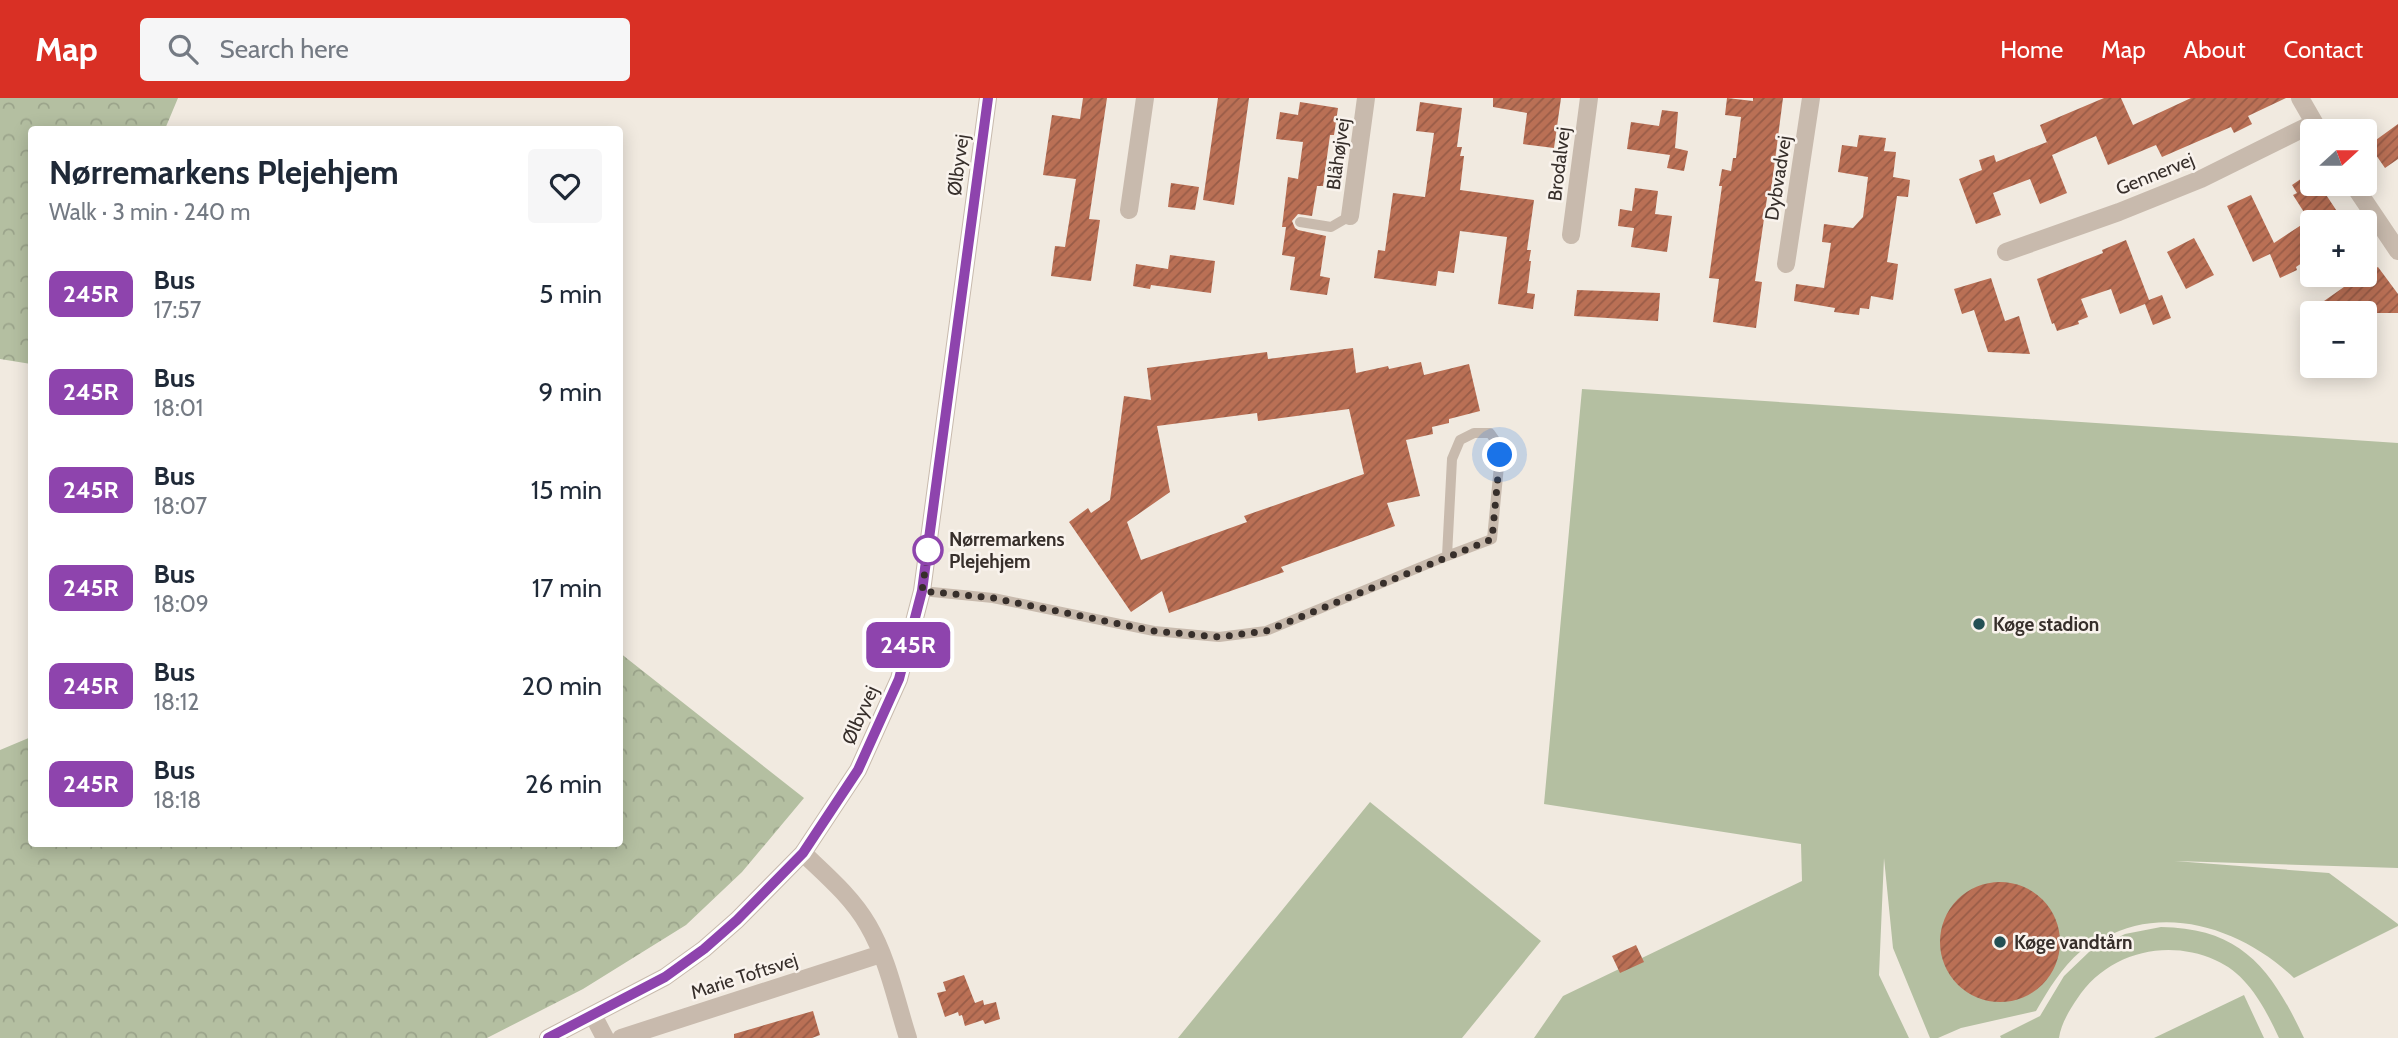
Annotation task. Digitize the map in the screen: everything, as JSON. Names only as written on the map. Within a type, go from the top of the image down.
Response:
[{"type":"street","name":"Ølbyvej","points":[[548,1038],[665,977],[704,949],[737,920],[803,853],[858,770],[899,679],[922,591],[988,98]]},
{"type":"street","points":[[1129,210],[1145,98]]},
{"type":"street","name":"Blåhøjvej","points":[[1350,216],[1366,98]]},
{"type":"street","name":"Brodalvej","points":[[1571,235],[1589,98]]},
{"type":"street","name":"Dybvadvej","points":[[1786,264],[1811,98]]},
{"type":"street","points":[[2300,98],[2312,119]]},
{"type":"street","name":"Gennervej","points":[[2006,251],[2119,212],[2202,179],[2300,134]]},
{"type":"street","points":[[2361,196],[2398,251]]},
{"type":"street","points":[[803,853],[852,902],[869,926],[881,954],[908,1038]]},
{"type":"street","name":"Marie Toftsvej","points":[[621,1038],[881,954]]},
{"type":"street","points":[[593,1015],[606,1038]]},
{"type":"lane","points":[[1300,222],[1331,227],[1350,216]]},
{"type":"lane","points":[[922,591],[993,598],[1154,631],[1219,637],[1266,631],[1492,539],[1500,455],[1497,443],[1490,433],[1474,433],[1460,440],[1452,459],[1447,556]]},
{"type":"green space","points":[[0,98],[178,98],[166,126],[28,126],[28,364],[0,359]]},
{"type":"green space","name":"Køge stadion","points":[[1582,389],[2398,443],[2398,868],[2175,861],[2329,873],[2398,926],[2294,978],[2253,947],[2205,927],[2154,923],[2129,928],[2081,951],[2061,972],[2036,1011],[1930,1038],[1893,948],[1884,858],[1879,975],[1909,1038],[1534,1038],[1563,996],[1802,881],[1801,844],[1544,804]]},
{"type":"green space","points":[[623,655],[804,798],[742,872],[686,925],[583,989],[487,1038],[0,1038],[0,750],[28,738],[28,847],[623,847]]},
{"type":"green space","points":[[1370,802],[1541,941],[1462,1038],[1178,1038]]},
{"type":"green space","points":[[2161,927],[2189,929],[2213,935],[2251,957],[2280,992],[2304,1038],[2279,1038],[2254,993],[2227,966],[2196,953],[2177,950],[2139,954],[2104,970],[2077,999],[2063,1023],[2059,1038],[2001,1038],[2000,1036],[2040,1016],[2064,976],[2089,952],[2125,934]]},
{"type":"green space","points":[[2244,995],[2264,1038],[2154,1038]]},
{"type":"building","points":[[1083,98],[1107,98],[1089,219],[1100,220],[1091,281],[1051,276],[1055,246],[1065,247],[1076,179],[1043,175],[1052,115],[1080,119]]},
{"type":"building","points":[[1218,98],[1249,98],[1234,205],[1203,200]]},
{"type":"building","points":[[1493,98],[1561,98],[1554,148],[1523,144],[1527,113],[1493,107]]},
{"type":"building","points":[[1727,98],[1753,101],[1753,98],[1783,98],[1771,191],[1768,191],[1755,281],[1762,282],[1756,328],[1713,322],[1719,279],[1709,278],[1722,186],[1719,186],[1722,169],[1731,171],[1733,158],[1736,158],[1741,117],[1725,115]]},
{"type":"building","points":[[2104,98],[2121,98],[2133,125],[2191,98],[2286,98],[2248,116],[2252,124],[2234,133],[2231,127],[2162,157],[2156,145],[2108,165],[2096,136],[2052,155],[2067,193],[2040,204],[2030,179],[1993,193],[2001,215],[1976,224],[1959,179],[1982,170],[1979,160],[1994,155],[1996,162],[2047,142],[2040,125]]},
{"type":"building","points":[[1300,102],[1338,108],[1334,135],[1330,135],[1323,186],[1317,186],[1312,216],[1298,214],[1292,221],[1298,230],[1326,236],[1320,276],[1330,278],[1327,295],[1290,290],[1295,257],[1282,255],[1286,227],[1282,227],[1288,177],[1298,179],[1303,142],[1276,139],[1280,112],[1298,115]]},
{"type":"building","points":[[1420,102],[1462,108],[1457,147],[1462,147],[1460,156],[1464,156],[1460,190],[1534,200],[1527,250],[1531,250],[1531,261],[1527,293],[1535,294],[1533,309],[1498,304],[1507,237],[1460,231],[1454,273],[1438,271],[1436,286],[1374,278],[1378,250],[1385,251],[1393,193],[1425,197],[1434,133],[1416,131]]},
{"type":"building","points":[[1662,110],[1678,112],[1675,148],[1688,151],[1684,171],[1667,168],[1670,155],[1627,149],[1631,122],[1659,126]]},
{"type":"building","points":[[2398,124],[2398,159],[2385,168],[2377,156],[2377,139]]},
{"type":"building","points":[[1859,135],[1886,138],[1884,151],[1896,152],[1893,177],[1910,180],[1908,197],[1897,196],[1887,262],[1898,264],[1893,300],[1871,296],[1869,309],[1860,308],[1859,315],[1834,312],[1835,308],[1794,301],[1796,284],[1824,288],[1831,243],[1822,242],[1824,224],[1853,228],[1863,217],[1868,177],[1838,172],[1842,145],[1857,147]]},
{"type":"building","points":[[2300,180],[2300,196],[2327,196],[2336,210],[2303,210],[2293,195],[2297,193],[2292,185]]},
{"type":"building","points":[[1171,183],[1199,187],[1195,210],[1168,207]]},
{"type":"building","points":[[1635,188],[1658,191],[1655,214],[1672,216],[1667,252],[1631,247],[1634,228],[1618,226],[1620,209],[1632,211]]},
{"type":"building","points":[[2251,195],[2274,243],[2300,226],[2300,264],[2296,267],[2297,270],[2280,278],[2270,254],[2253,262],[2227,206]]},
{"type":"building","points":[[2194,238],[2214,275],[2186,289],[2167,252]]},
{"type":"building","points":[[2126,240],[2149,300],[2162,295],[2171,318],[2153,325],[2145,304],[2120,314],[2111,289],[2081,299],[2088,317],[2078,321],[2079,324],[2057,331],[2054,323],[2052,324],[2037,279],[2103,253],[2102,250]]},
{"type":"building","points":[[1170,255],[1215,261],[1211,293],[1151,285],[1150,289],[1133,286],[1136,264],[1168,269]]},
{"type":"building","points":[[2378,267],[2398,294],[2398,313],[2377,313],[2377,301],[2324,301],[2344,287],[2377,287]]},
{"type":"building","points":[[1991,278],[2005,321],[2019,316],[2030,354],[1988,352],[1974,310],[1962,314],[1954,289]]},
{"type":"building","points":[[1577,290],[1660,293],[1658,321],[1574,316]]},
{"type":"building","name":"Nørremarkens Plejehjem","points":[[1353,348],[1356,373],[1421,362],[1424,375],[1469,364],[1480,411],[1449,419],[1449,423],[1432,427],[1433,434],[1406,440],[1420,496],[1387,503],[1395,526],[1281,567],[1284,572],[1169,613],[1162,591],[1131,612],[1069,522],[1088,508],[1091,513],[1110,500],[1124,396],[1151,400],[1147,368],[1267,352],[1268,359]],"holes":[[[1349,409],[1364,474],[1244,516],[1247,522],[1141,560],[1127,522],[1170,492],[1157,426],[1257,413],[1258,421]]]},
{"type":"building","name":"Køge vandtårn","points":[[2000,882],[2023,886],[2043,899],[2056,919],[2060,942],[2056,965],[2043,985],[2023,998],[2000,1002],[1977,998],[1957,985],[1944,965],[1940,942],[1944,919],[1957,899],[1977,886]]},
{"type":"building","points":[[1636,945],[1644,962],[1620,973],[1612,956]]},
{"type":"building","points":[[964,975],[975,1003],[983,1000],[984,1005],[996,1002],[1000,1019],[985,1024],[983,1020],[965,1026],[962,1015],[959,1016],[958,1012],[945,1017],[937,993],[946,991],[943,982]]},
{"type":"building","points":[[813,1011],[820,1035],[812,1038],[734,1038],[734,1034]]},
{"type":"bus line","name":"245R","points":[[548,1038],[665,977],[704,949],[737,920],[803,853],[858,770],[899,679],[922,591],[988,98]]},
{"type":"place","name":"Nørremarkens Plejehjem","points":[[928,550]]},
{"type":"place","name":"Køge stadion","points":[[1979,624]]},
{"type":"place","name":"Køge vandtårn","points":[[2000,942]]},
{"type":"route","points":[[928,550],[922,591],[993,598],[1154,631],[1219,637],[1266,631],[1492,539],[1500,455]]}]
